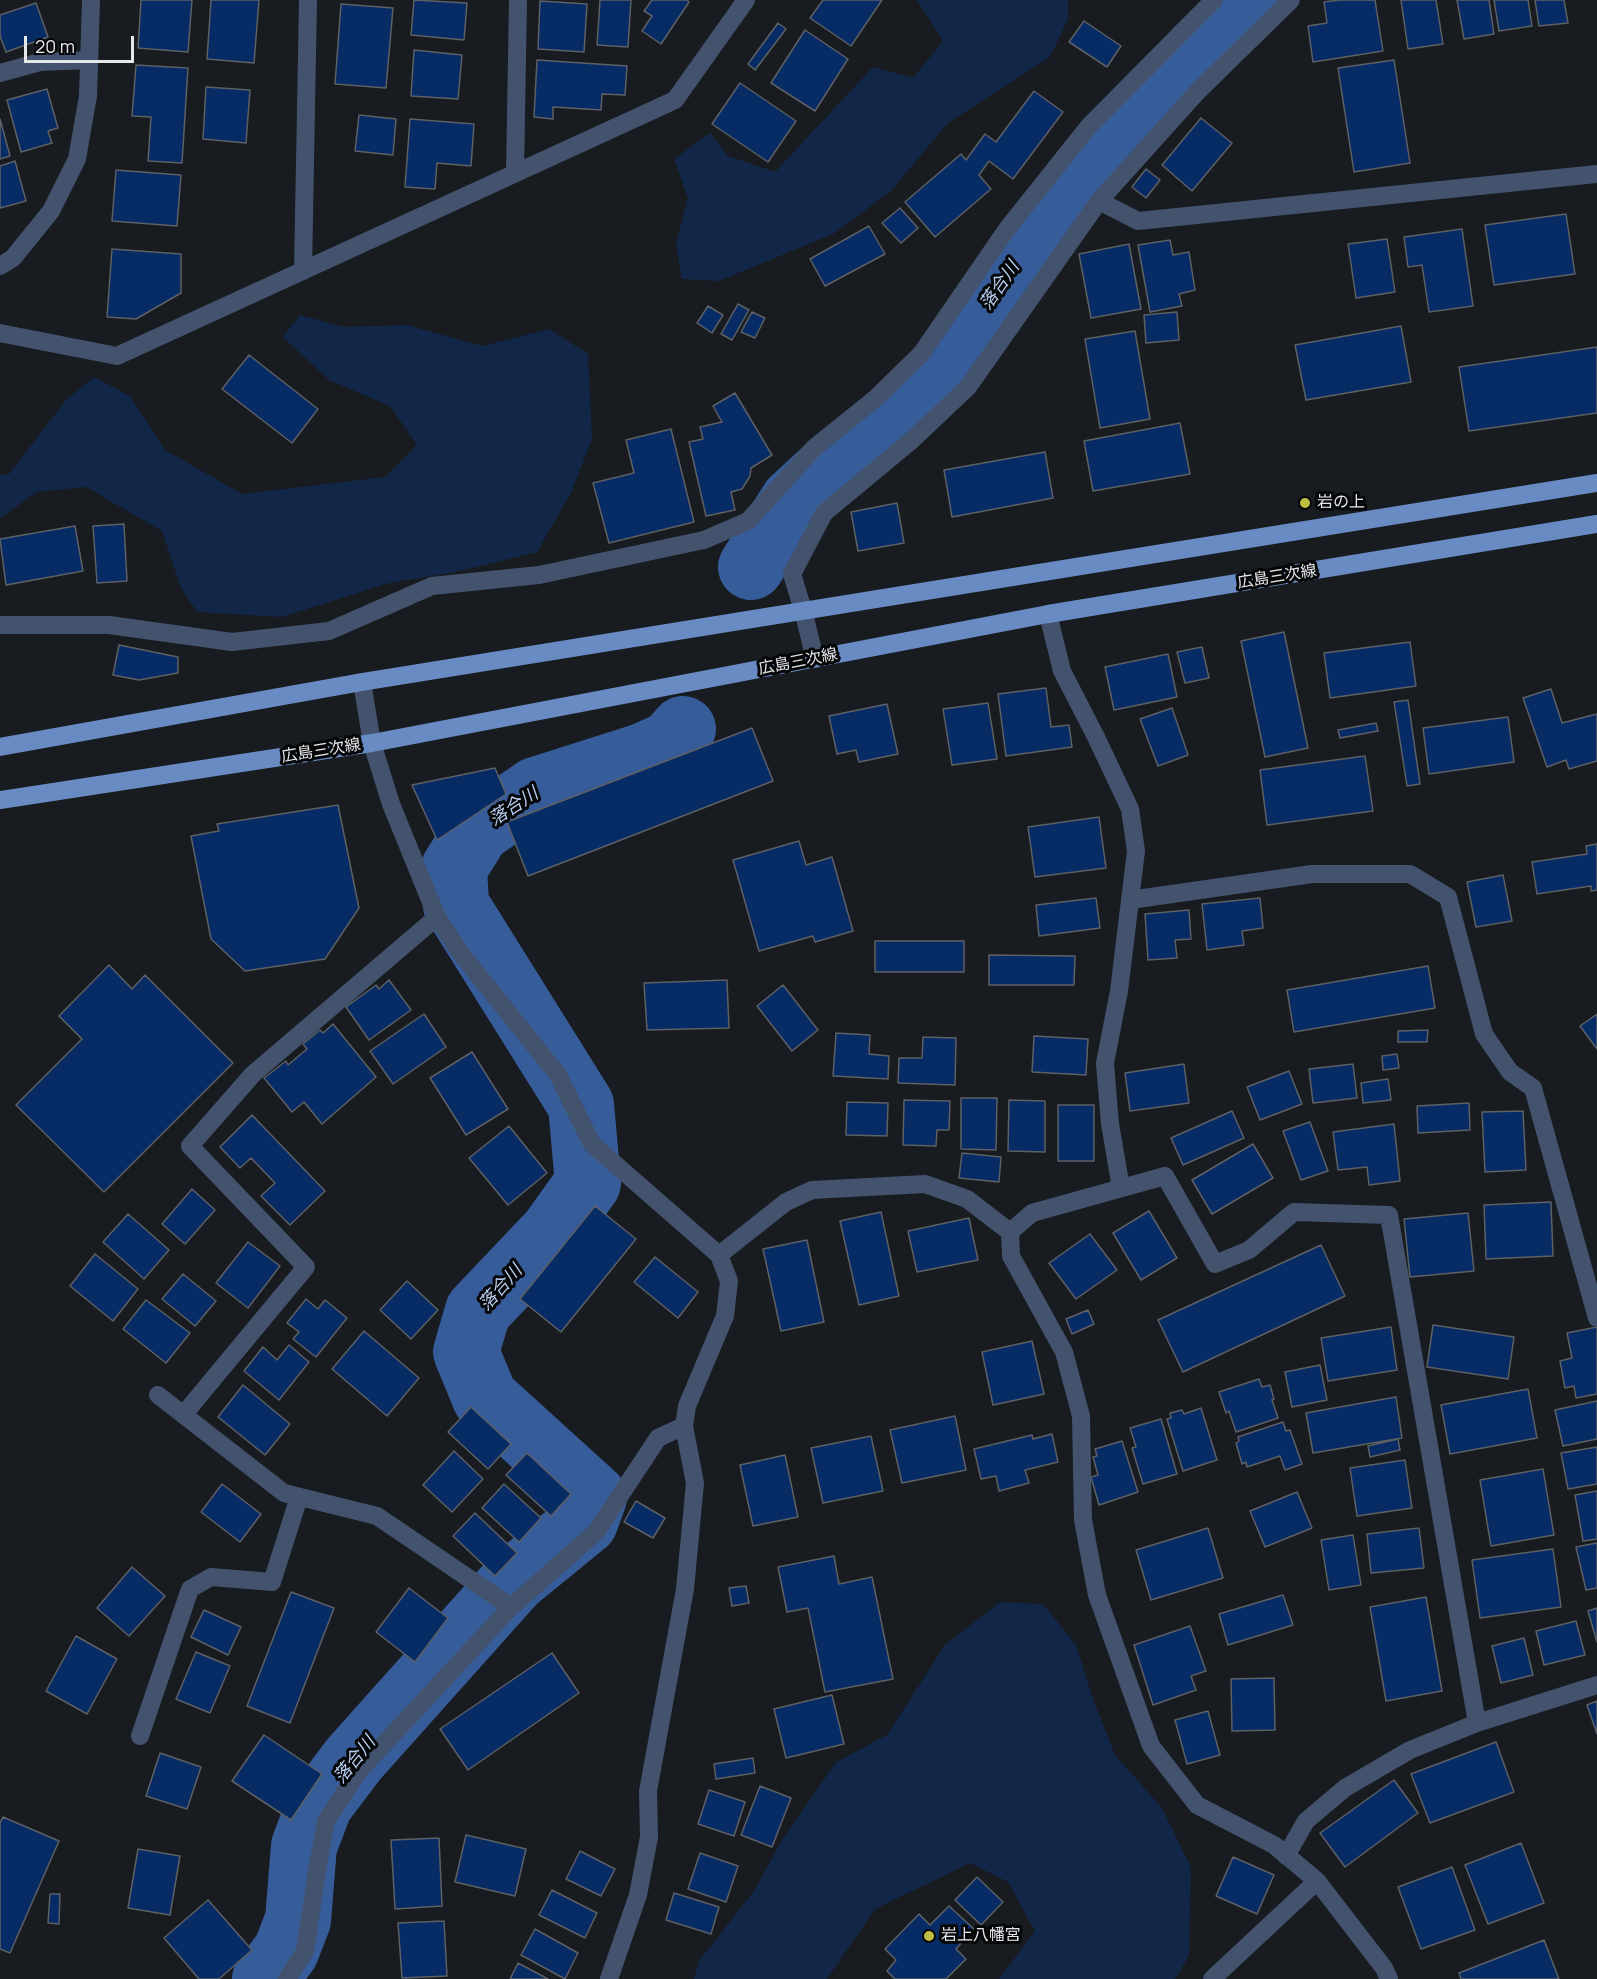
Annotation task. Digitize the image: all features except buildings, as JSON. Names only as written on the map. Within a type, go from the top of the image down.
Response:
[{"type":"main road","points":[[0,747],[362,682],[1597,483]]},
{"type":"main road","name":"広島三次線","points":[[0,800],[372,743],[1048,614],[1597,524]]},
{"type":"street","points":[[0,266],[13,258],[51,211],[77,159],[88,96],[91,0]]},
{"type":"street","points":[[303,271],[308,0]]},
{"type":"street","points":[[515,173],[518,0]]},
{"type":"street","points":[[0,333],[117,356],[675,100],[746,0]]},
{"type":"street","points":[[0,625],[109,626],[232,642],[329,631],[432,586],[539,575],[704,540],[748,521],[814,448],[876,398],[921,354],[1007,229],[1089,126],[1214,0]]},
{"type":"street","points":[[815,659],[792,574],[824,513],[912,440],[968,387],[1099,201],[1198,91],[1292,0]]},
{"type":"street","points":[[0,73],[40,62],[89,60]]},
{"type":"street","points":[[1099,201],[1138,221],[1597,174]]},
{"type":"street","points":[[1048,614],[1062,671],[1130,809],[1136,851],[1119,991],[1105,1063],[1110,1124],[1121,1188]]},
{"type":"street","points":[[362,682],[372,743],[391,804],[438,916],[462,955],[558,1075],[591,1144],[719,1255],[729,1281],[725,1316],[687,1406],[684,1426],[695,1483],[685,1589],[648,1791],[649,1837],[638,1894],[609,1979]]},
{"type":"street","points":[[1130,900],[1312,874],[1410,874],[1448,897],[1484,1034],[1510,1072],[1533,1088],[1597,1318]]},
{"type":"street","points":[[184,1414],[306,1267],[190,1146],[253,1074],[438,916]]},
{"type":"street","points":[[1010,1232],[1032,1213],[1164,1176],[1215,1264],[1249,1250],[1294,1212],[1389,1215],[1477,1723]]},
{"type":"street","points":[[719,1255],[786,1202],[812,1190],[926,1184],[967,1199],[1010,1232]]},
{"type":"street","points":[[1010,1232],[1011,1256],[1064,1352],[1081,1416],[1083,1520],[1097,1595],[1151,1746],[1197,1805],[1274,1845],[1317,1881],[1384,1968],[1389,1979]]},
{"type":"street","points":[[158,1395],[284,1493],[377,1516],[511,1607]]},
{"type":"street","points":[[287,1979],[305,1951],[316,1870],[326,1821],[358,1772],[511,1607],[596,1532],[657,1438],[684,1426]]},
{"type":"street","points":[[140,1736],[190,1589],[211,1577],[272,1582],[299,1497]]},
{"type":"street","points":[[1286,1856],[1306,1821],[1345,1788],[1410,1750],[1477,1723],[1597,1685]]},
{"type":"street","points":[[1212,1979],[1317,1881]]},
{"type":"shaded area","points":[[917,0],[1068,0],[1068,19],[1050,57],[948,123],[890,192],[833,234],[719,281],[682,279],[676,244],[688,198],[674,159],[710,133],[728,156],[775,172],[873,67],[913,78],[943,41]]},
{"type":"shaded area","points":[[300,315],[344,327],[407,325],[482,346],[549,329],[588,354],[592,439],[571,493],[537,552],[456,572],[389,583],[282,617],[197,612],[181,588],[162,531],[86,487],[37,492],[0,518],[0,475],[8,475],[67,399],[94,377],[130,396],[165,450],[242,494],[385,477],[417,445],[390,406],[329,380],[283,337]]},
{"type":"shaded area","points":[[1000,1602],[1043,1604],[1076,1645],[1094,1702],[1115,1755],[1162,1808],[1191,1868],[1189,1956],[1175,1979],[999,1979],[1035,1931],[1008,1882],[970,1863],[875,1909],[827,1979],[694,1979],[699,1961],[754,1891],[782,1840],[836,1762],[887,1735],[945,1645]]},
{"type":"waterway","name":"落合川","points":[[751,567],[793,501],[833,464],[931,387],[1017,261],[1104,151],[1199,49],[1249,0]]},
{"type":"waterway","name":"落合川","points":[[265,1979],[286,1951],[298,1920],[304,1846],[320,1804],[354,1759],[514,1580],[585,1522],[594,1497],[485,1398],[466,1352],[478,1311],[553,1232],[588,1183],[581,1105],[456,905],[454,868],[478,830],[536,790],[643,756],[670,744],[683,729]]},
{"type":"place","name":"岩の上","points":[[1305,503]]},
{"type":"place","name":"岩上八幡宮","points":[[929,1936]]}]
